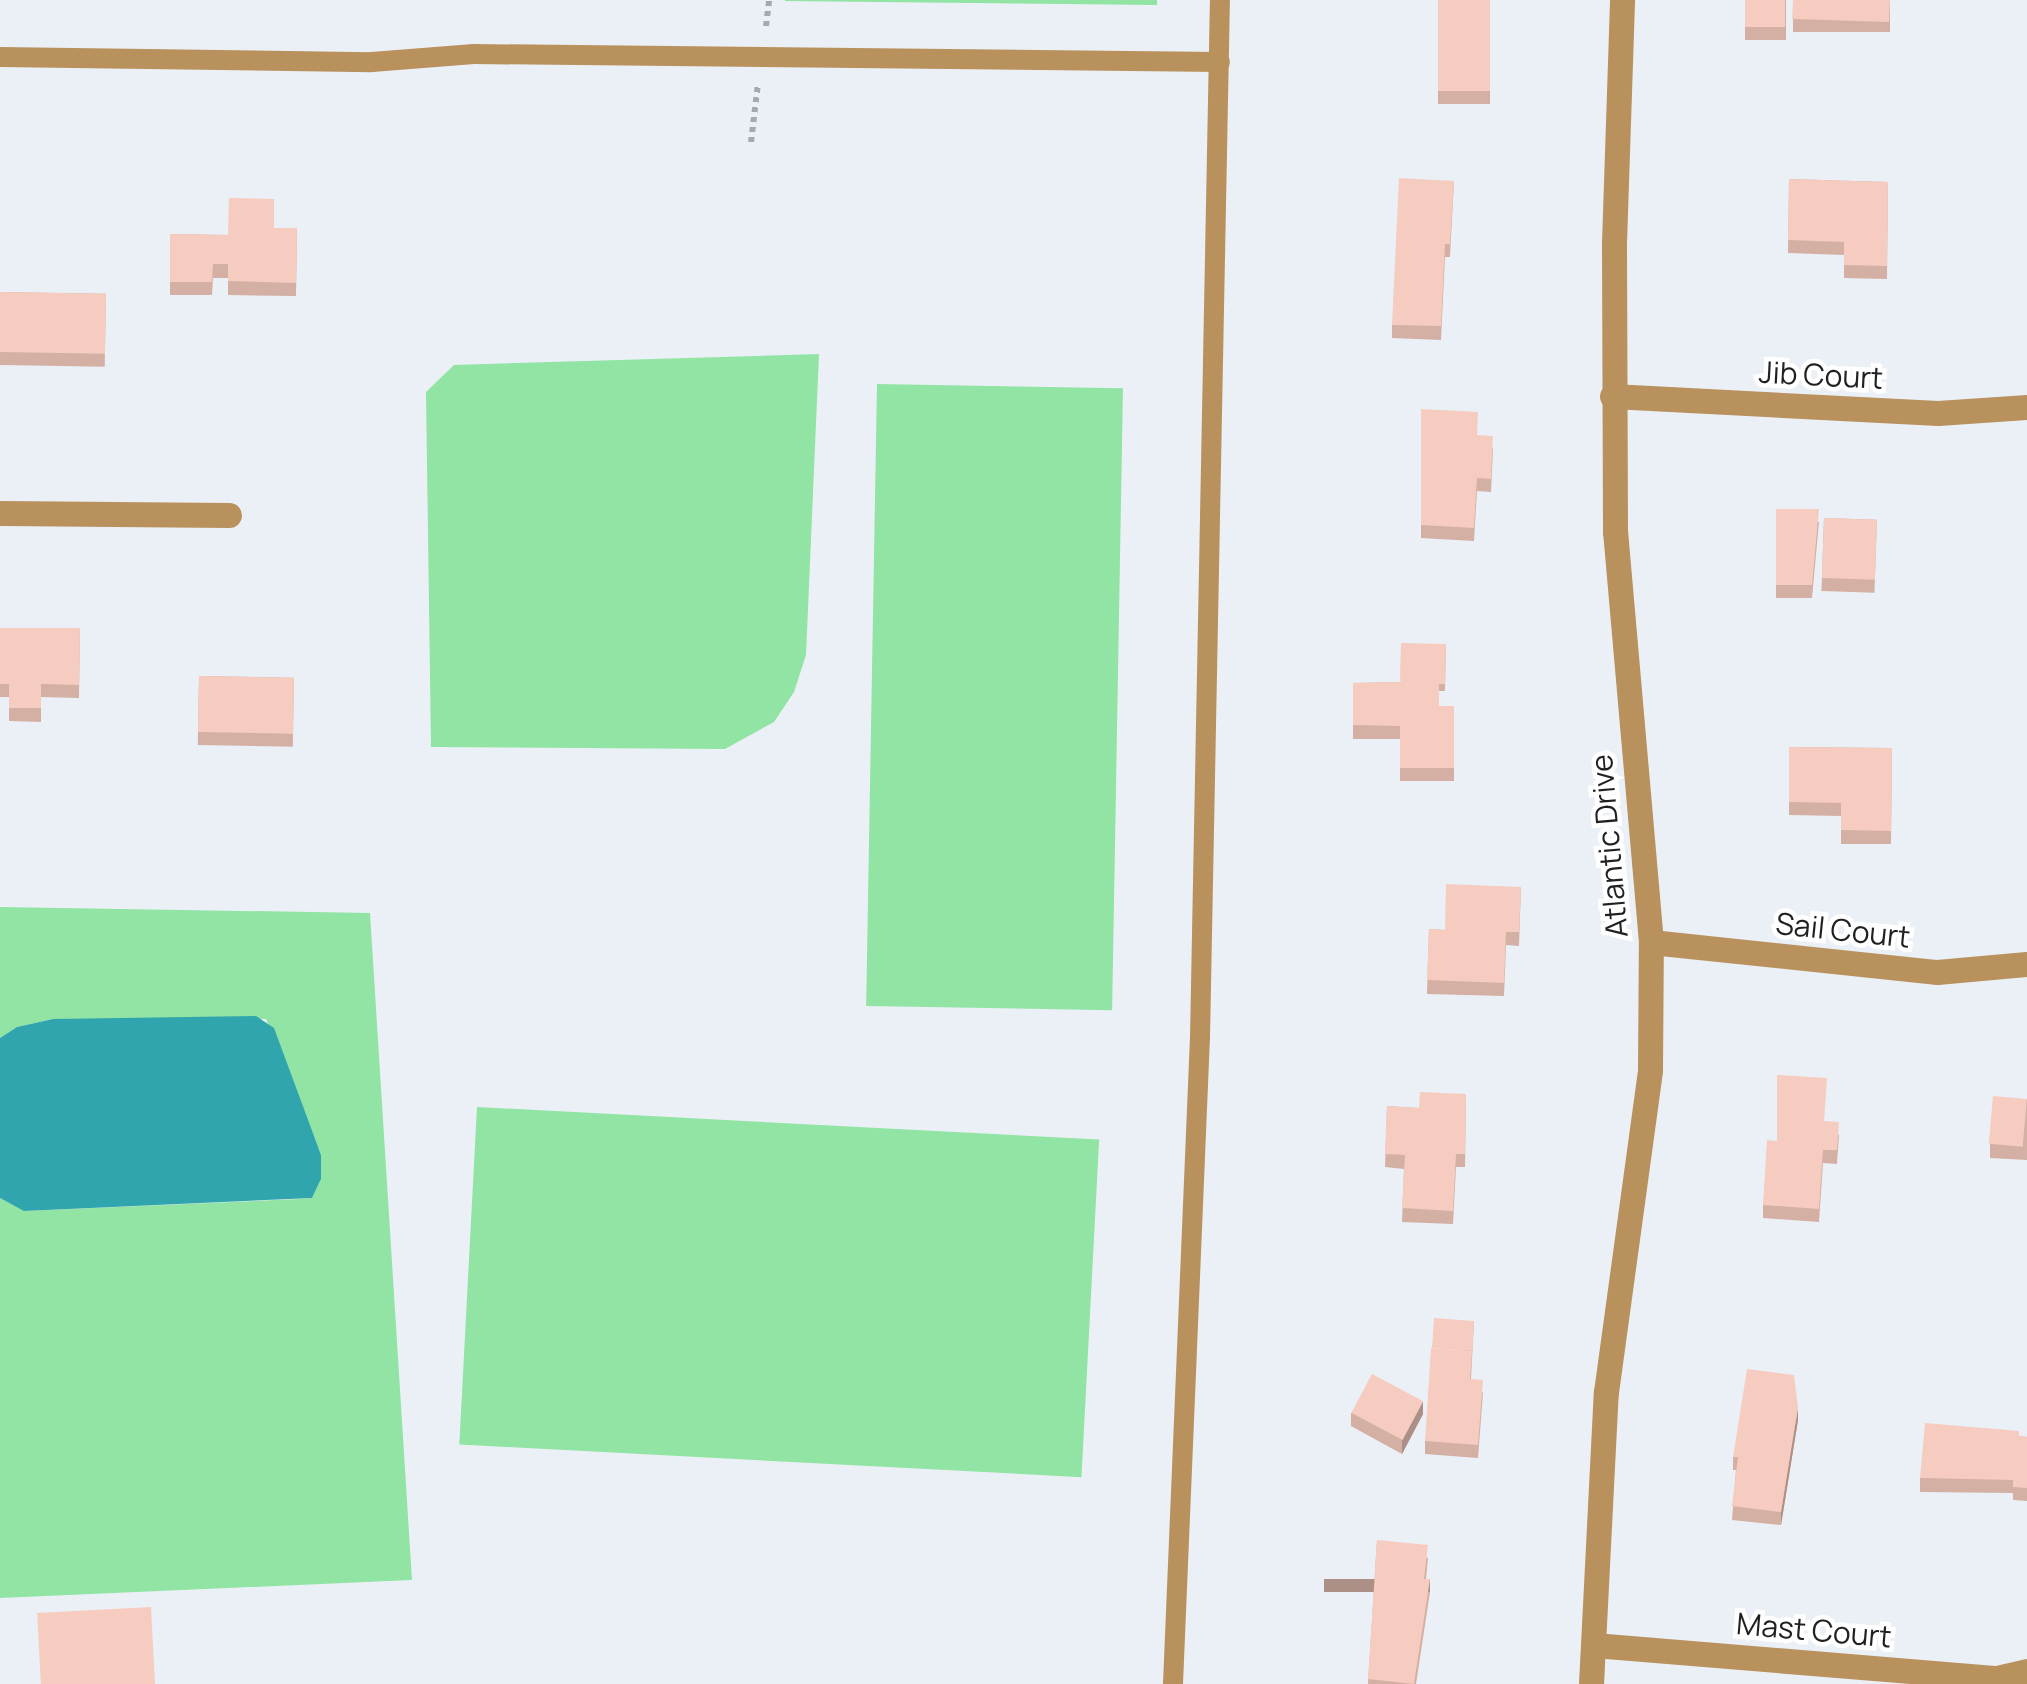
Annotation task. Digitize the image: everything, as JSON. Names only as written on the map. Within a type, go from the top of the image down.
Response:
[{"type":"street","name":"Atlantic Drive","points":[[1591,1684],[1606,1392],[1650,1070],[1651,942],[1615,532],[1612,396],[1622,0]]},
{"type":"street","name":"Jib Court","points":[[1612,396],[1938,413],[2027,407]]},
{"type":"street","points":[[0,513],[229,515]]},
{"type":"street","name":"Sail Court","points":[[1651,942],[1937,972],[2027,964]]},
{"type":"street","name":"Mast Court","points":[[1594,1645],[1997,1678],[2027,1670]]},
{"type":"lane","points":[[1173,1684],[1200,1038],[1220,0]]},
{"type":"lane","points":[[0,57],[372,62],[474,54],[1220,62]]},
{"type":"green space","points":[[1157,0],[1157,5],[785,1]]},
{"type":"green space","points":[[819,354],[806,655],[794,692],[774,722],[725,749],[431,747],[426,392],[454,365]]},
{"type":"green space","points":[[877,384],[1123,388],[1112,1010],[866,1006]]},
{"type":"green space","points":[[0,907],[370,913],[412,1580],[0,1598],[0,1198],[25,1211],[312,1198],[321,1179],[321,1155],[266,1019],[53,1019],[17,1027],[0,1038]]},
{"type":"green space","points":[[477,1107],[1099,1140],[1081,1477],[459,1445]]},
{"type":"water","points":[[256,1016],[274,1028],[321,1155],[321,1179],[312,1198],[24,1211],[0,1198],[0,1038],[17,1027],[53,1019]]},
{"type":"building","points":[[1438,0],[1490,0],[1490,91],[1438,91]]},
{"type":"building","points":[[1745,0],[1785,0],[1785,27],[1745,27]]},
{"type":"building","points":[[1793,0],[1890,0],[1889,22],[1792,19]]},
{"type":"building","points":[[1399,178],[1454,181],[1450,244],[1445,244],[1441,326],[1392,325]]},
{"type":"building","points":[[1789,179],[1888,182],[1887,266],[1844,265],[1844,242],[1788,240]]},
{"type":"building","points":[[229,198],[274,199],[274,228],[297,228],[296,283],[228,281],[228,264],[213,264],[212,282],[170,282],[170,234],[228,235]]},
{"type":"building","points":[[0,292],[106,294],[105,354],[0,352]]},
{"type":"building","points":[[1421,409],[1478,412],[1477,435],[1493,436],[1491,479],[1477,478],[1474,528],[1421,525]]},
{"type":"building","points":[[1776,509],[1819,509],[1812,585],[1776,585]]},
{"type":"building","points":[[1824,518],[1877,520],[1875,580],[1822,578]]},
{"type":"building","points":[[0,628],[80,628],[79,685],[41,684],[41,708],[9,708],[9,684],[0,684]]},
{"type":"building","points":[[1401,643],[1446,644],[1445,684],[1439,684],[1439,677],[1400,677]]},
{"type":"building","points":[[199,676],[294,678],[293,734],[198,732]]},
{"type":"building","points":[[1400,677],[1439,677],[1439,706],[1454,706],[1454,768],[1400,768],[1400,726],[1353,725],[1353,683],[1401,682]]},
{"type":"building","points":[[1789,747],[1892,748],[1891,831],[1841,830],[1841,803],[1789,802]]},
{"type":"building","points":[[1446,884],[1521,887],[1519,932],[1506,932],[1504,983],[1427,980],[1429,929],[1445,930]]},
{"type":"building","points":[[1777,1075],[1827,1078],[1824,1121],[1839,1122],[1837,1150],[1823,1150],[1819,1209],[1763,1205],[1767,1140],[1777,1141]]},
{"type":"building","points":[[1420,1092],[1466,1094],[1465,1154],[1456,1154],[1453,1211],[1402,1208],[1405,1155],[1385,1154],[1387,1106],[1419,1108]]},
{"type":"building","points":[[1993,1096],[2027,1099],[2023,1147],[1989,1144]]},
{"type":"building","points":[[1434,1318],[1474,1321],[1472,1358],[1472,1351],[1432,1348]]},
{"type":"building","points":[[1431,1348],[1472,1351],[1470,1379],[1483,1380],[1478,1445],[1425,1441]]},
{"type":"building","points":[[1747,1369],[1794,1375],[1798,1407],[1781,1512],[1732,1506],[1738,1457],[1733,1457]]},
{"type":"building","points":[[1372,1374],[1423,1401],[1403,1440],[1351,1413]]},
{"type":"building","points":[[1925,1423],[2019,1431],[2019,1436],[2027,1437],[2027,1488],[2013,1487],[2013,1480],[1920,1478]]},
{"type":"building","points":[[1377,1540],[1428,1545],[1424,1579],[1430,1579],[1414,1684],[1368,1679]]},
{"type":"building","points":[[151,1607],[155,1684],[41,1684],[37,1613]]}]
